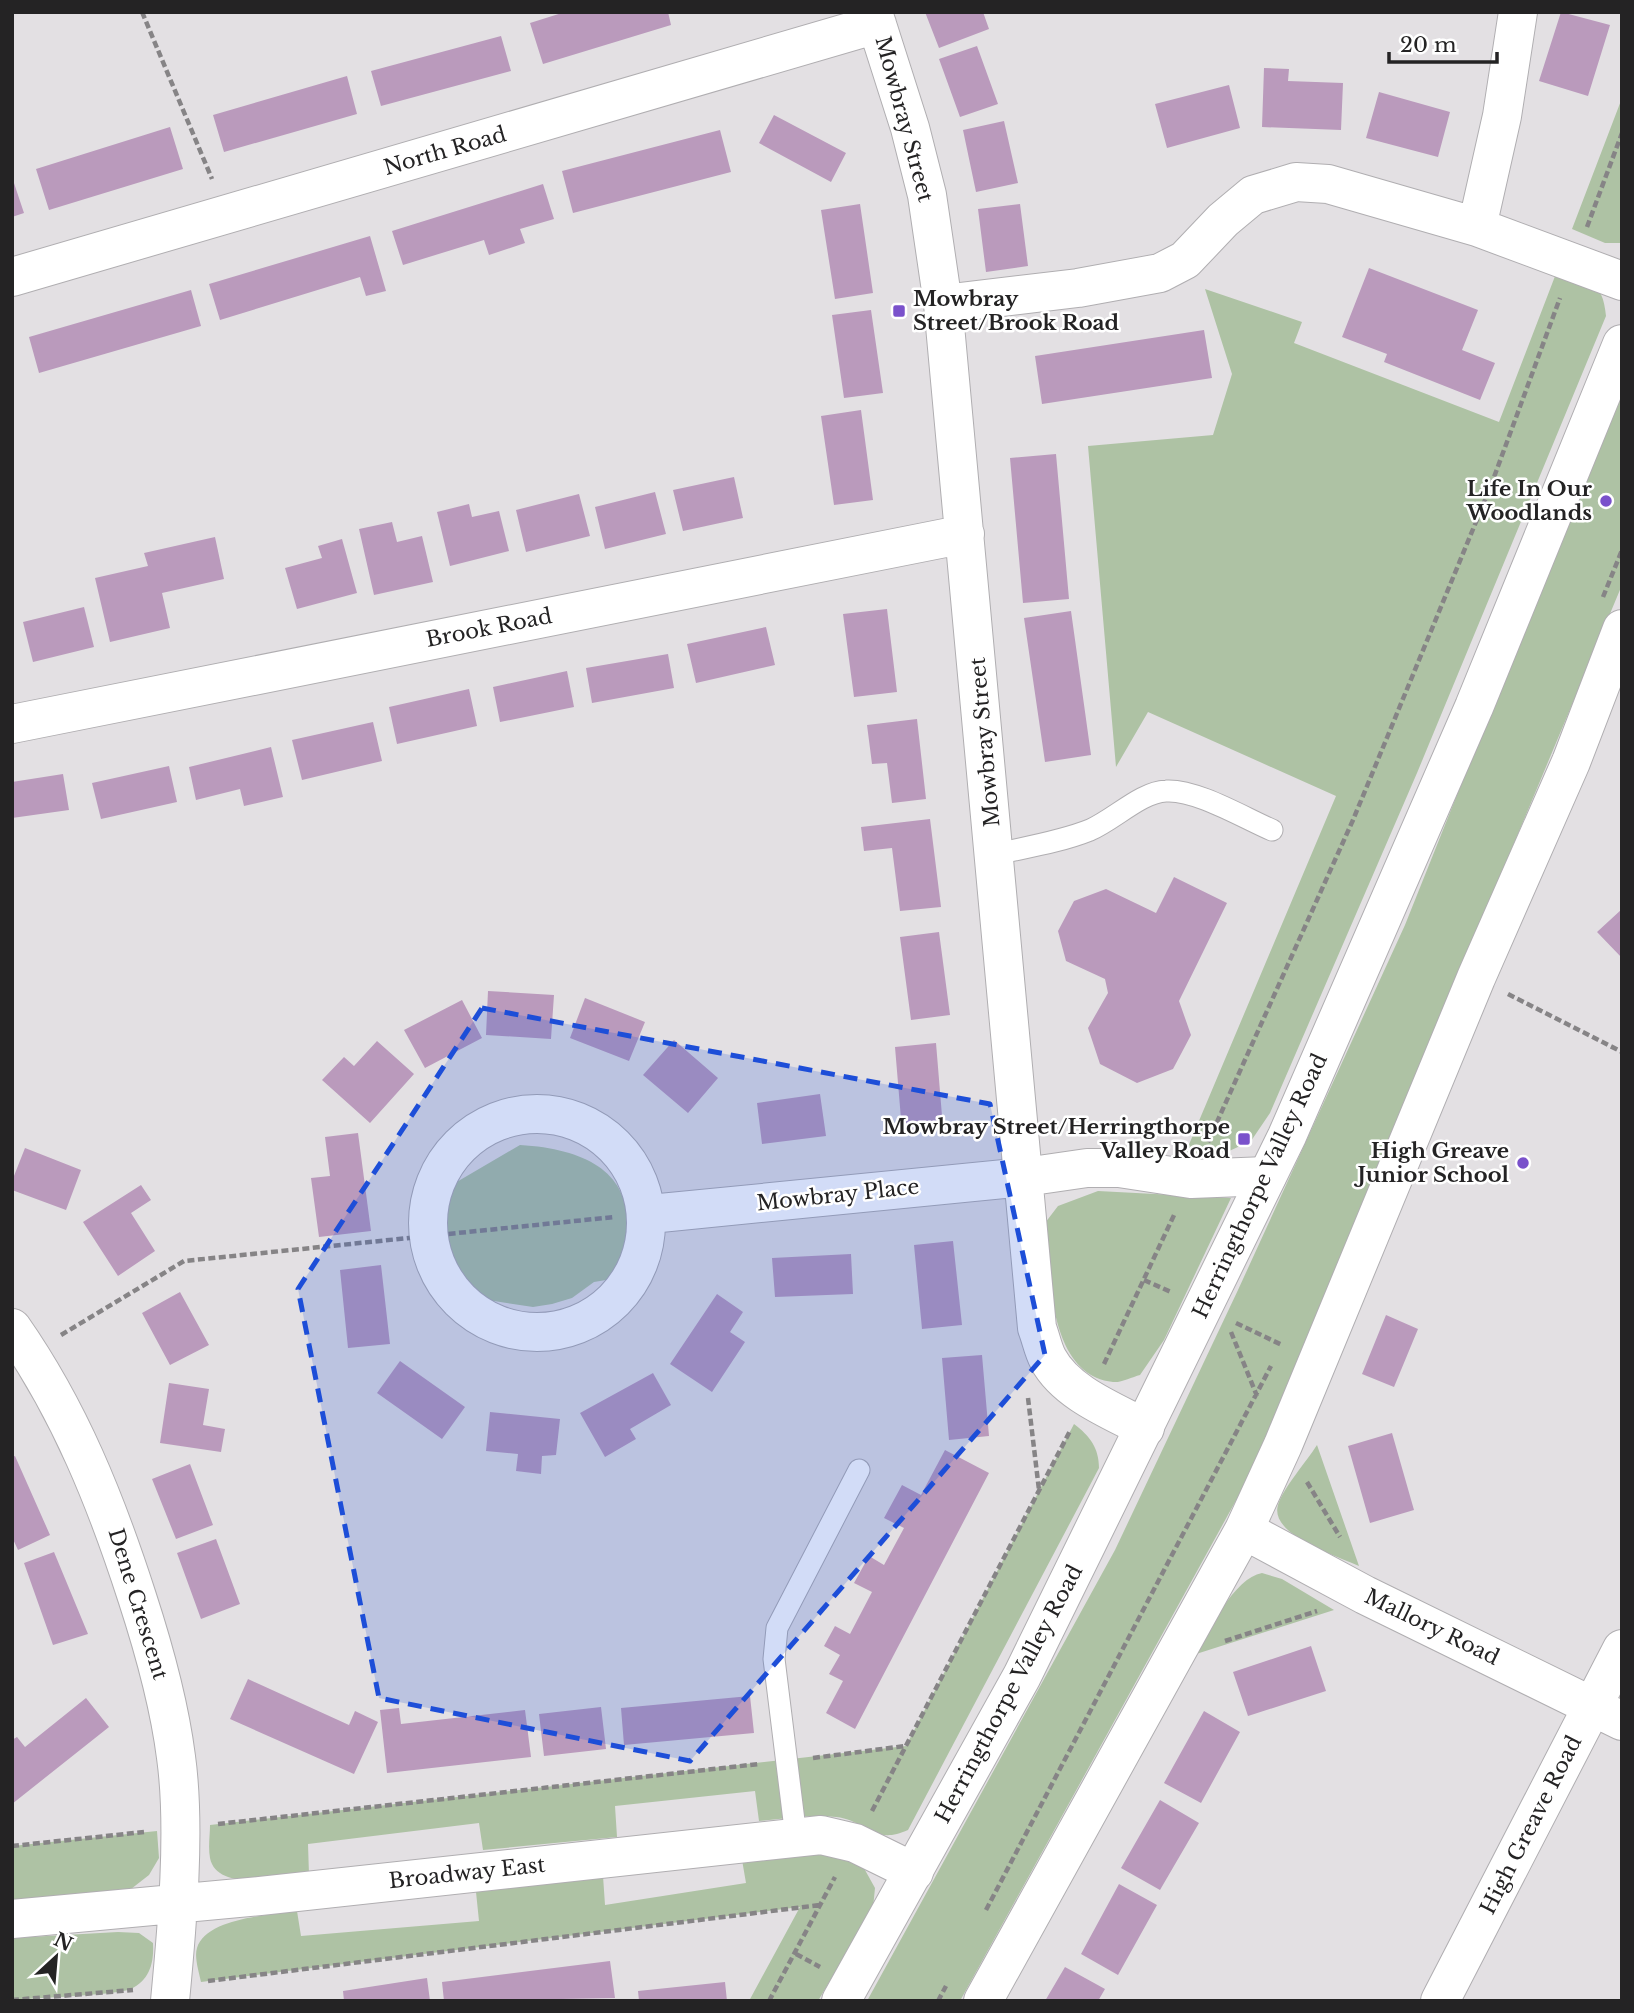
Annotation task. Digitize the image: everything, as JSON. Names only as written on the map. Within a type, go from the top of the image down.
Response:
[{"type":"street","points":[[1477,227],[1502,116],[1518,12]]},
{"type":"street","name":"North Road","points":[[12,276],[227,214],[875,18]]},
{"type":"street","name":"Mowbray Street","points":[[875,18],[924,182],[943,303],[1026,1177],[1037,1328],[1049,1361],[1088,1398],[1145,1428]]},
{"type":"street","points":[[943,303],[1078,289],[1140,279],[1185,260],[1223,220],[1254,195],[1296,182],[1328,184],[1477,227],[1622,281]]},
{"type":"street","name":"Herringthorpe Valley Road","points":[[841,2001],[1022,1676],[1267,1176],[1474,707],[1622,344]]},
{"type":"street","name":"Brook Road","points":[[12,724],[965,534]]},
{"type":"street","points":[[983,2001],[1244,1530],[1283,1445],[1476,978],[1571,762],[1612,614]]},
{"type":"street","points":[[526,1114],[555,1114],[583,1123],[607,1139],[627,1160],[650,1214],[645,1245],[634,1273],[616,1299],[592,1318],[563,1329],[533,1332],[502,1326],[475,1312],[452,1291],[436,1265],[428,1235],[431,1197],[437,1178],[452,1154],[472,1134],[498,1120],[526,1114]]},
{"type":"street","name":"Mowbray Place","points":[[650,1214],[1026,1177],[1087,1168],[1119,1168],[1191,1179],[1267,1176]]},
{"type":"street","name":"Dene Crescent","points":[[17,1335],[88,1458],[115,1528],[162,1680],[176,1757],[177,1903],[171,1993]]},
{"type":"street","name":"Mallory Road","points":[[1244,1530],[1365,1595],[1607,1713]]},
{"type":"street","name":"High Greave Road","points":[[1440,2001],[1607,1713],[1622,1649]]},
{"type":"street","name":"Broadway East","points":[[12,1919],[821,1835],[855,1843],[914,1872]]},
{"type":"lane","points":[[996,854],[1087,831],[1111,820],[1149,793],[1169,790],[1192,795],[1272,830]]},
{"type":"lane","points":[[796,1837],[774,1659],[777,1628],[859,1470]]},
{"type":"path","points":[[142,12],[227,214]]},
{"type":"path","points":[[769,2001],[855,1843],[1088,1398],[1191,1179],[1353,820],[1490,488],[1622,133]]},
{"type":"path","points":[[1612,614],[1622,550]]},
{"type":"path","points":[[1476,978],[1622,1052]]},
{"type":"path","points":[[17,1335],[184,1261],[650,1214]]},
{"type":"path","points":[[1175,1657],[1365,1595],[1335,1526],[1283,1445],[1256,1395],[1226,1319]]},
{"type":"path","points":[[984,1915],[1288,1332]]},
{"type":"path","points":[[1028,1389],[1039,1492]]},
{"type":"path","points":[[12,1846],[906,1746]]},
{"type":"path","points":[[12,2000],[171,1993],[820,1905]]},
{"type":"path","points":[[938,2001],[951,1976]]},
{"type":"highlighted area","points":[[482,1008],[990,1104],[1045,1355],[690,1761],[379,1698],[298,1289]]},
{"type":"green space","points":[[1622,98],[1622,243],[1605,243],[1572,229]]},
{"type":"green space","points":[[1557,271],[1592,284],[1601,295],[1606,316],[1417,773],[1270,1113],[1251,1141],[1227,1152],[1185,1154],[1336,796],[1148,712],[1116,767],[1088,446],[1213,435],[1232,374],[1205,289],[1302,322],[1294,343],[1499,422]]},
{"type":"green space","points":[[1622,382],[1622,585],[1250,1475],[960,2001],[867,2001],[1115,1550],[1238,1290],[1405,925]]},
{"type":"green space","points":[[520,1145],[577,1156],[598,1166],[614,1181],[624,1199],[627,1222],[623,1248],[612,1279],[594,1282],[572,1298],[533,1307],[481,1299],[465,1286],[453,1267],[442,1225],[450,1191],[455,1183]]},
{"type":"green space","points":[[1098,1191],[1231,1198],[1164,1340],[1140,1375],[1116,1382],[1091,1375],[1075,1361],[1056,1318],[1048,1267],[1045,1223],[1058,1206]]},
{"type":"green space","points":[[1074,1424],[1092,1443],[1099,1468],[908,1830],[896,1834],[878,1834],[846,1819],[827,1816],[759,1821],[755,1791],[615,1806],[617,1837],[483,1850],[479,1823],[308,1844],[309,1875],[252,1880],[225,1876],[215,1869],[209,1854],[210,1825],[906,1746]]},
{"type":"green space","points":[[1317,1445],[1359,1566],[1294,1535],[1278,1516],[1278,1505],[1285,1491]]},
{"type":"green space","points":[[1262,1573],[1282,1579],[1334,1610],[1193,1655],[1232,1595],[1252,1577]]},
{"type":"green space","points":[[157,1831],[159,1858],[149,1875],[131,1889],[12,1905],[12,1846]]},
{"type":"green space","points":[[820,1844],[847,1855],[865,1870],[875,1888],[873,1908],[818,2001],[749,2001],[800,1907],[201,1982],[197,1965],[196,1952],[203,1938],[225,1924],[240,1920],[297,1911],[301,1936],[479,1921],[476,1892],[603,1876],[605,1905],[746,1883],[741,1854]]},
{"type":"green space","points":[[139,1933],[153,1943],[150,1970],[143,1980],[131,1989],[12,2000],[12,1938]]},
{"type":"building","points":[[565,12],[668,12],[671,25],[543,64],[530,23]]},
{"type":"building","points":[[925,12],[983,12],[989,29],[939,48]]},
{"type":"building","points":[[1561,12],[1610,25],[1588,96],[1539,81]]},
{"type":"building","points":[[501,36],[511,71],[381,106],[371,71]]},
{"type":"building","points":[[977,46],[998,104],[960,117],[939,59]]},
{"type":"building","points":[[1264,68],[1289,69],[1288,81],[1343,83],[1341,130],[1262,127]]},
{"type":"building","points":[[347,76],[357,114],[224,152],[213,115]]},
{"type":"building","points":[[1229,85],[1240,128],[1167,148],[1155,104]]},
{"type":"building","points":[[1379,92],[1450,112],[1438,157],[1366,138]]},
{"type":"building","points":[[774,115],[846,153],[831,182],[759,143]]},
{"type":"building","points":[[1004,121],[1018,183],[976,192],[963,130]]},
{"type":"building","points":[[170,127],[183,169],[49,210],[36,169]]},
{"type":"building","points":[[720,130],[731,172],[573,213],[562,171]]},
{"type":"building","points":[[12,177],[24,213],[12,217]]},
{"type":"building","points":[[543,184],[554,219],[520,229],[525,243],[489,255],[484,240],[403,265],[392,231]]},
{"type":"building","points":[[860,204],[873,293],[835,299],[821,210]]},
{"type":"building","points":[[1020,204],[1028,266],[986,272],[978,209]]},
{"type":"building","points":[[370,236],[386,291],[366,296],[360,277],[220,320],[209,284]]},
{"type":"building","points":[[1369,268],[1478,310],[1462,350],[1495,363],[1480,400],[1384,362],[1387,354],[1342,337]]},
{"type":"building","points":[[191,290],[201,326],[39,373],[29,337]]},
{"type":"building","points":[[871,310],[883,393],[844,398],[832,315]]},
{"type":"building","points":[[1204,330],[1212,378],[1042,404],[1035,356]]},
{"type":"building","points":[[861,410],[873,500],[834,505],[821,416]]},
{"type":"building","points":[[1056,454],[1069,599],[1023,603],[1010,458]]},
{"type":"building","points":[[734,477],[743,518],[683,531],[673,490]]},
{"type":"building","points":[[655,492],[666,534],[605,549],[595,507]]},
{"type":"building","points":[[579,494],[590,536],[526,552],[516,510]]},
{"type":"building","points":[[469,504],[472,517],[499,511],[509,551],[450,566],[437,512]]},
{"type":"building","points":[[392,522],[397,542],[422,536],[433,582],[374,595],[359,529]]},
{"type":"building","points":[[215,537],[224,579],[162,593],[170,628],[110,642],[95,578],[148,566],[144,553]]},
{"type":"building","points":[[342,539],[357,593],[297,609],[285,568],[322,558],[318,546]]},
{"type":"building","points":[[84,607],[94,647],[33,662],[23,622]]},
{"type":"building","points":[[887,609],[897,692],[854,697],[843,614]]},
{"type":"building","points":[[1071,611],[1091,755],[1045,762],[1024,618]]},
{"type":"building","points":[[766,627],[775,665],[696,683],[687,644]]},
{"type":"building","points":[[668,654],[674,688],[592,703],[586,668]]},
{"type":"building","points":[[567,671],[574,707],[500,722],[493,687]]},
{"type":"building","points":[[469,689],[477,726],[397,744],[389,707]]},
{"type":"building","points":[[917,719],[926,799],[892,803],[887,763],[872,764],[867,725]]},
{"type":"building","points":[[373,722],[382,761],[302,780],[292,740]]},
{"type":"building","points":[[271,747],[283,797],[244,806],[240,789],[196,800],[189,767]]},
{"type":"building","points":[[169,766],[177,802],[101,819],[92,783]]},
{"type":"building","points":[[63,774],[69,810],[12,818],[12,782]]},
{"type":"building","points":[[930,819],[941,907],[900,911],[892,848],[864,851],[861,827]]},
{"type":"building","points":[[1174,877],[1227,903],[1179,1001],[1191,1035],[1173,1069],[1137,1083],[1100,1064],[1088,1028],[1108,993],[1105,979],[1066,961],[1058,931],[1074,901],[1106,889],[1156,913]]},
{"type":"building","points":[[1622,909],[1622,958],[1597,932]]},
{"type":"building","points":[[939,932],[950,1015],[911,1020],[900,937]]},
{"type":"building","points":[[488,991],[554,995],[551,1039],[486,1035]]},
{"type":"building","points":[[585,998],[645,1022],[629,1061],[570,1038]]},
{"type":"building","points":[[462,1000],[482,1038],[425,1068],[404,1030]]},
{"type":"building","points":[[674,1040],[718,1078],[688,1113],[643,1075]]},
{"type":"building","points":[[377,1041],[414,1074],[370,1123],[322,1080],[344,1057],[354,1066]]},
{"type":"building","points":[[936,1043],[943,1128],[902,1131],[895,1047]]},
{"type":"building","points":[[820,1094],[826,1136],[762,1144],[757,1103]]},
{"type":"building","points":[[358,1133],[371,1231],[319,1237],[311,1178],[330,1176],[325,1137]]},
{"type":"building","points":[[25,1148],[81,1170],[66,1210],[12,1190],[12,1181]]},
{"type":"building","points":[[141,1185],[151,1200],[131,1213],[155,1251],[118,1276],[83,1222]]},
{"type":"building","points":[[953,1241],[962,1325],[922,1329],[914,1245]]},
{"type":"building","points":[[851,1254],[853,1294],[775,1297],[772,1258]]},
{"type":"building","points":[[381,1265],[390,1344],[348,1348],[340,1270]]},
{"type":"building","points":[[180,1292],[209,1345],[170,1365],[142,1313]]},
{"type":"building","points":[[717,1294],[743,1312],[730,1332],[745,1342],[712,1392],[670,1364]]},
{"type":"building","points":[[1386,1315],[1418,1329],[1394,1387],[1362,1374]]},
{"type":"building","points":[[982,1355],[989,1436],[949,1440],[942,1358]]},
{"type":"building","points":[[400,1361],[465,1407],[442,1439],[377,1393]]},
{"type":"building","points":[[653,1373],[671,1405],[630,1429],[636,1439],[605,1457],[580,1413]]},
{"type":"building","points":[[169,1383],[209,1389],[203,1425],[225,1429],[221,1452],[160,1443]]},
{"type":"building","points":[[490,1412],[560,1419],[556,1455],[542,1456],[541,1474],[516,1471],[518,1454],[486,1451]]},
{"type":"building","points":[[1392,1433],[1414,1510],[1370,1523],[1348,1446]]},
{"type":"building","points":[[945,1450],[989,1473],[855,1729],[826,1713],[843,1681],[829,1674],[840,1655],[824,1646],[835,1626],[850,1634],[872,1592],[854,1583],[869,1556],[884,1565],[904,1528],[884,1518],[902,1485],[921,1495]]},
{"type":"building","points":[[15,1456],[50,1535],[18,1550],[12,1537],[12,1457]]},
{"type":"building","points":[[190,1464],[213,1525],[176,1539],[152,1479]]},
{"type":"building","points":[[216,1539],[240,1604],[201,1619],[177,1553]]},
{"type":"building","points":[[54,1552],[88,1634],[53,1645],[24,1563]]},
{"type":"building","points":[[1311,1646],[1326,1691],[1248,1716],[1233,1672]]},
{"type":"building","points":[[248,1679],[349,1725],[355,1711],[378,1722],[354,1774],[230,1719]]},
{"type":"building","points":[[750,1696],[754,1733],[624,1745],[621,1708]]},
{"type":"building","points":[[86,1698],[109,1727],[12,1804],[12,1740],[17,1737],[25,1747]]},
{"type":"building","points":[[601,1707],[606,1749],[544,1756],[539,1714]]},
{"type":"building","points":[[399,1708],[401,1724],[525,1710],[531,1757],[387,1773],[380,1710]]},
{"type":"building","points":[[1204,1711],[1240,1732],[1201,1803],[1164,1783]]},
{"type":"building","points":[[1160,1800],[1199,1823],[1160,1890],[1121,1868]]},
{"type":"building","points":[[1119,1884],[1157,1905],[1118,1975],[1081,1954]]},
{"type":"building","points":[[610,1961],[615,1998],[444,2001],[442,1982]]},
{"type":"building","points":[[1065,1967],[1105,1989],[1098,2001],[1045,2001]]},
{"type":"building","points":[[427,1978],[430,2001],[344,2001],[343,1991]]},
{"type":"building","points":[[725,1982],[727,2001],[639,2001],[638,1991]]},
{"type":"place","name":"Mowbray Street/Brook Road","points":[[899,311]]},
{"type":"place","name":"Life In Our Woodlands","points":[[1606,501]]},
{"type":"place","name":"Mowbray Street/Herringthorpe Valley Road","points":[[1244,1139]]},
{"type":"place","name":"High Greave Junior School","points":[[1523,1163]]}]
